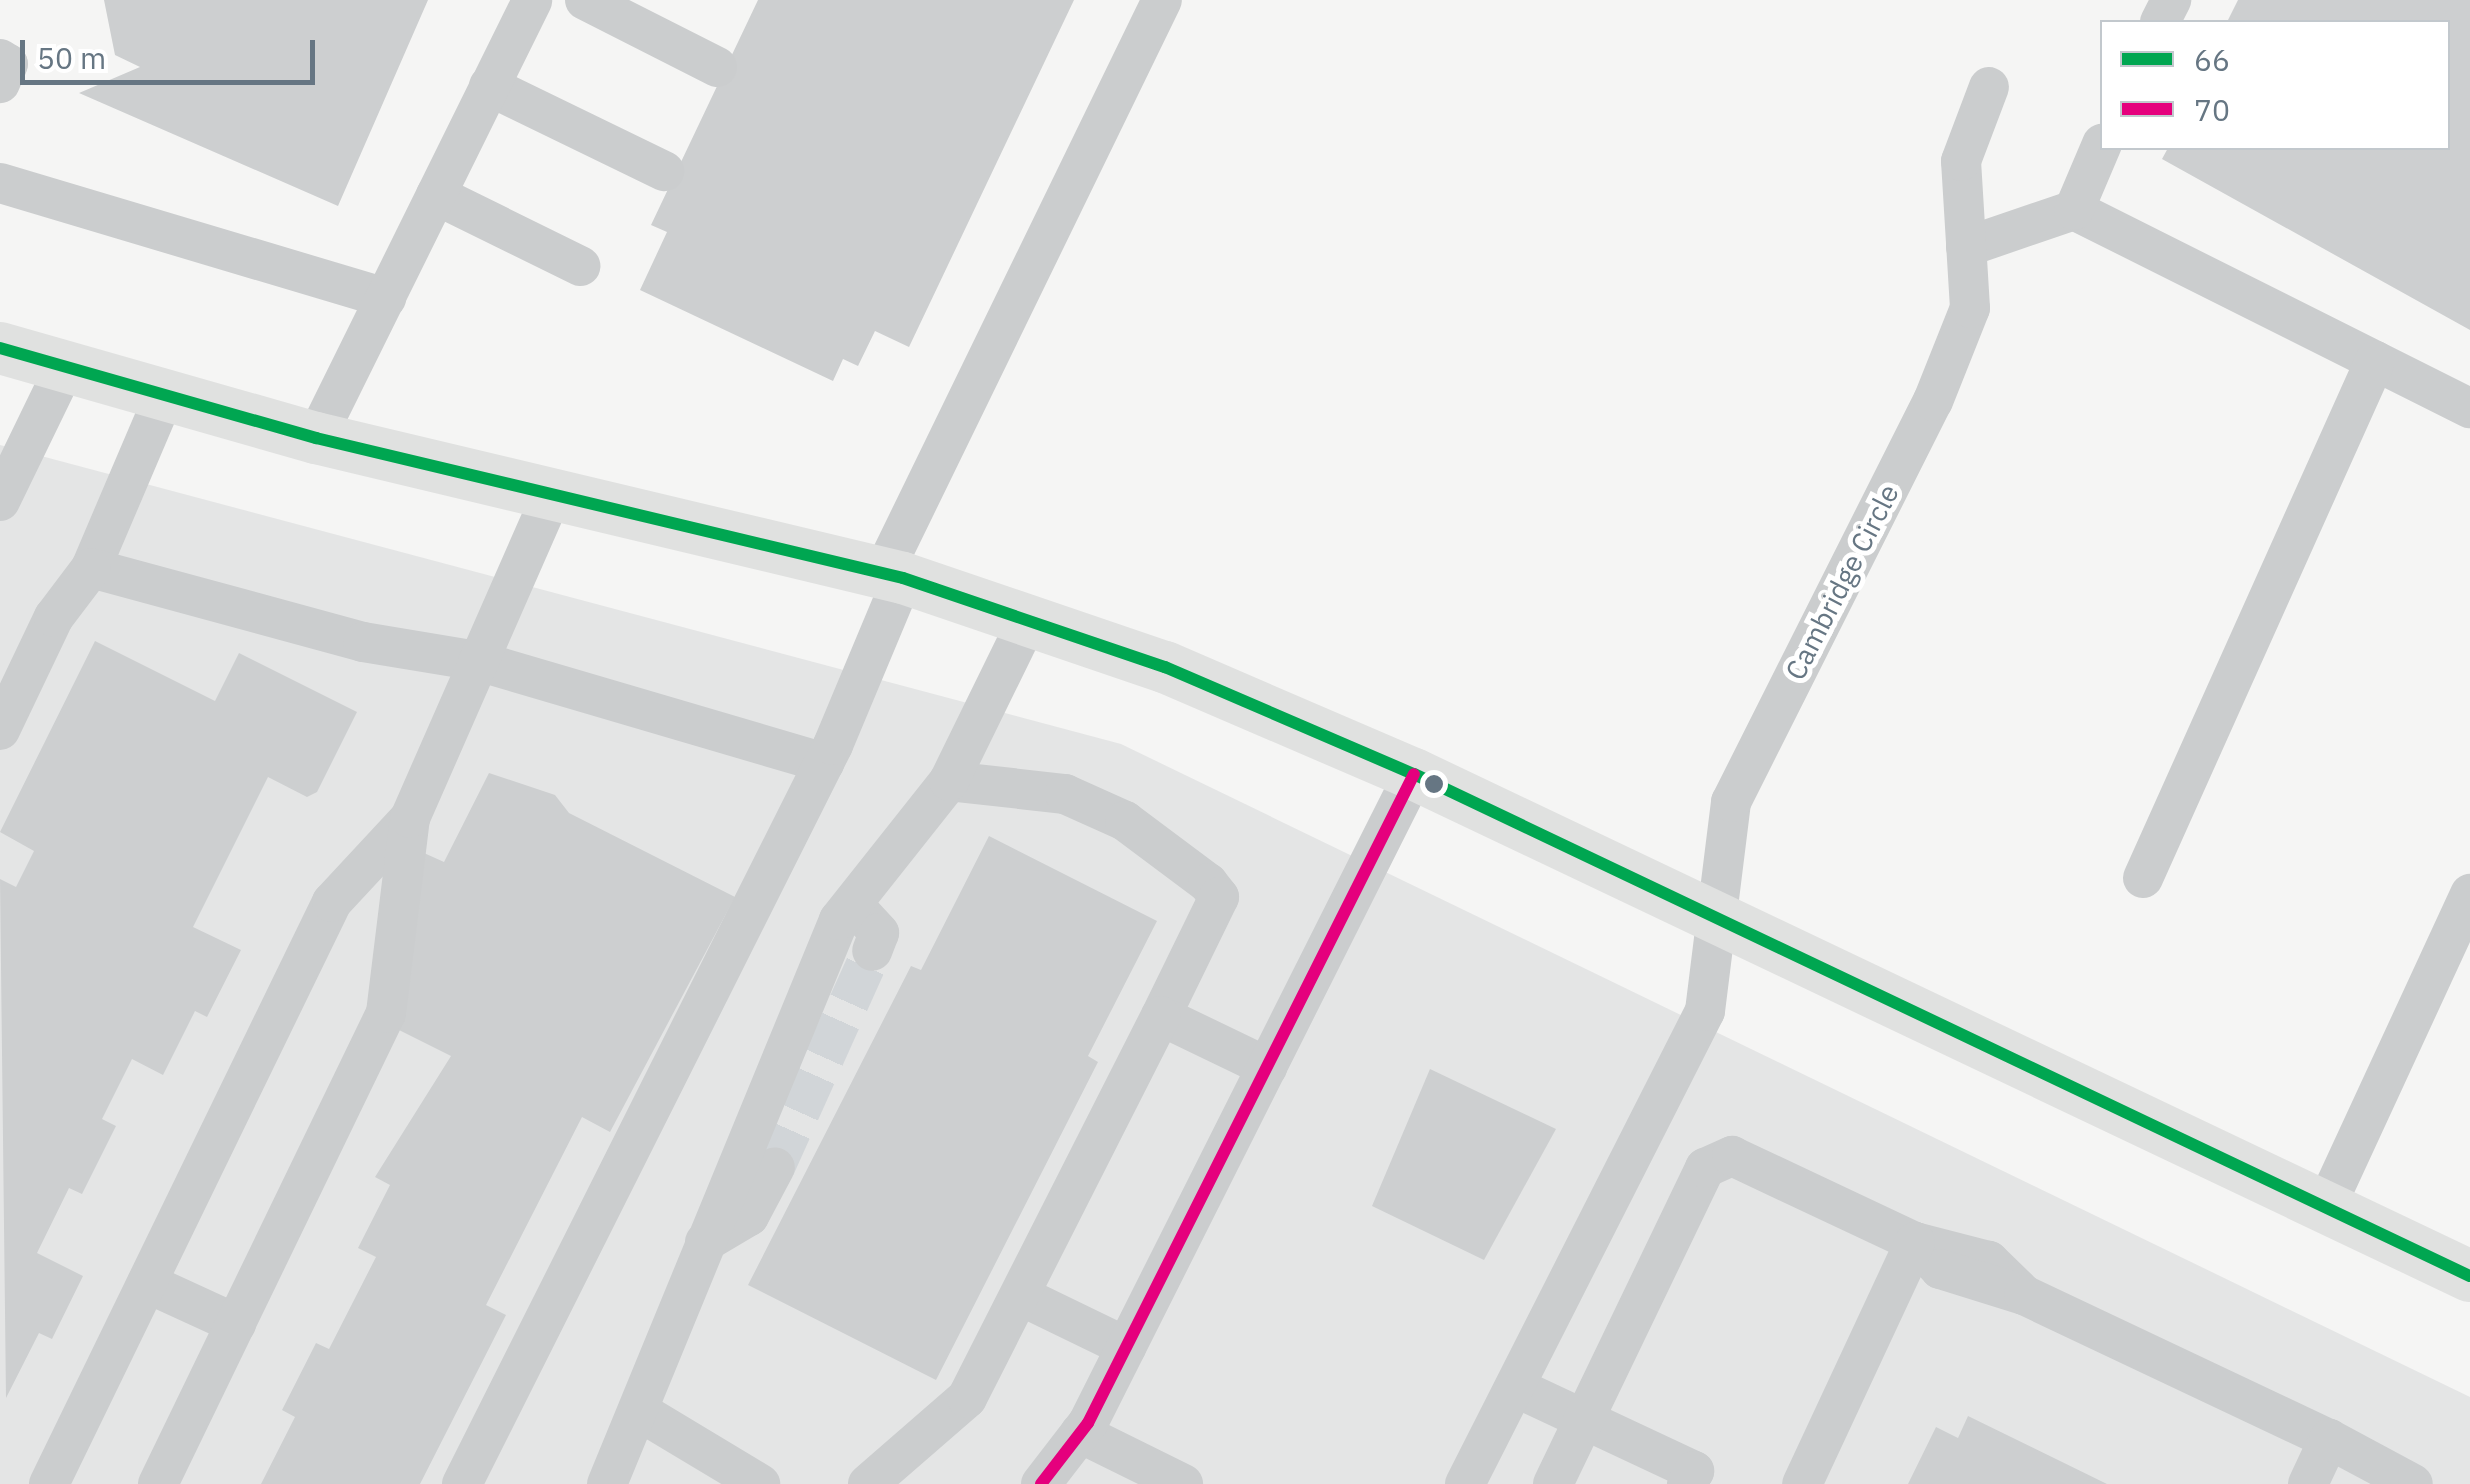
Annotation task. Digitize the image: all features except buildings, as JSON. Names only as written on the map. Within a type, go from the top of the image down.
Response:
[{"type":"main road","points":[[0,348],[163,399],[893,576],[1029,618],[1414,774],[2470,1276]]},
{"type":"street","points":[[316,438],[532,0]]},
{"type":"street","points":[[585,0],[717,67]]},
{"type":"street","points":[[462,1484],[824,763],[893,576],[1162,0]]},
{"type":"street","points":[[0,60],[8,64],[0,83]]},
{"type":"street","points":[[489,86],[664,171]]},
{"type":"street","name":"Cambridge Circle","points":[[1465,1484],[1704,1010],[1723,918],[1732,802],[1933,401],[1970,308],[1961,162],[1990,88]]},
{"type":"street","points":[[2074,210],[2100,149]]},
{"type":"street","points":[[0,183],[386,298]]},
{"type":"street","points":[[436,195],[580,266]]},
{"type":"street","points":[[1966,247],[2074,210],[2470,408]]},
{"type":"street","points":[[2144,878],[2375,360]]},
{"type":"street","points":[[0,501],[64,369]]},
{"type":"street","points":[[0,730],[54,617],[91,568],[163,399]]},
{"type":"street","points":[[158,1484],[386,1013],[410,818],[553,492]]},
{"type":"street","points":[[91,568],[363,642],[478,662],[824,763]]},
{"type":"street","points":[[607,1484],[642,1413],[705,1242],[840,920],[856,908],[948,781],[1029,618]]},
{"type":"street","points":[[1041,1484],[1080,1433],[1126,1347],[1414,774]]},
{"type":"street","points":[[868,1484],[951,1419],[1021,1296],[1219,896],[1208,883],[1125,821],[1065,794],[948,781]]},
{"type":"street","points":[[48,1484],[332,902],[410,818]]},
{"type":"street","points":[[2326,1206],[2470,894]]},
{"type":"street","points":[[856,908],[879,933],[872,951]]},
{"type":"street","points":[[1161,1016],[1267,1066]]},
{"type":"street","points":[[1553,1484],[1705,1168],[1732,1156],[1915,1242],[1989,1261],[2024,1296],[2329,1439],[2413,1484]]},
{"type":"street","points":[[705,1242],[750,1216],[775,1167]]},
{"type":"street","points":[[1802,1484],[1915,1242]]},
{"type":"street","points":[[146,1283],[236,1324]]},
{"type":"street","points":[[1021,1296],[1126,1347]]},
{"type":"street","points":[[1515,1387],[1701,1480]]},
{"type":"street","points":[[642,1413],[760,1484]]},
{"type":"street","points":[[1080,1433],[1182,1484]]},
{"type":"street","points":[[2308,1484],[2329,1439]]},
{"type":"shaded area","points":[[0,445],[1121,744],[2470,1397],[2470,1484],[0,1484]]},
{"type":"tunnel","points":[[775,1167],[872,951]]},
{"type":"transit line","name":"66","points":[[0,348],[316,438],[903,578],[1165,667],[1414,774],[2470,1276]]},
{"type":"transit line","name":"70","points":[[1041,1484],[1088,1423],[1414,774]]}]
